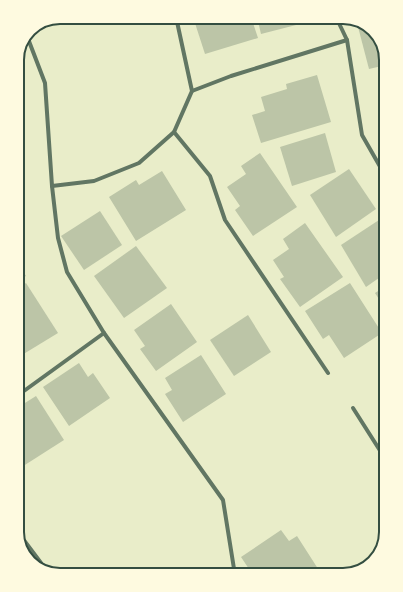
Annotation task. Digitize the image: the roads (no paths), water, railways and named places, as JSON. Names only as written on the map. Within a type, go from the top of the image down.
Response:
[{"type":"street","points":[[52,186],[94,180],[139,163],[174,132],[192,91],[178,24]]},
{"type":"street","points":[[339,24],[347,40],[362,136],[379,165]]},
{"type":"street","points":[[192,91],[231,76],[347,40]]},
{"type":"street","points":[[29,42],[45,83],[52,186],[58,238],[68,272],[104,334],[223,500],[234,568]]},
{"type":"street","points":[[174,132],[210,176],[225,220],[328,373]]},
{"type":"street","points":[[24,391],[104,334]]},
{"type":"street","points":[[353,408],[379,449]]},
{"type":"street","points":[[25,542],[40,562]]}]
